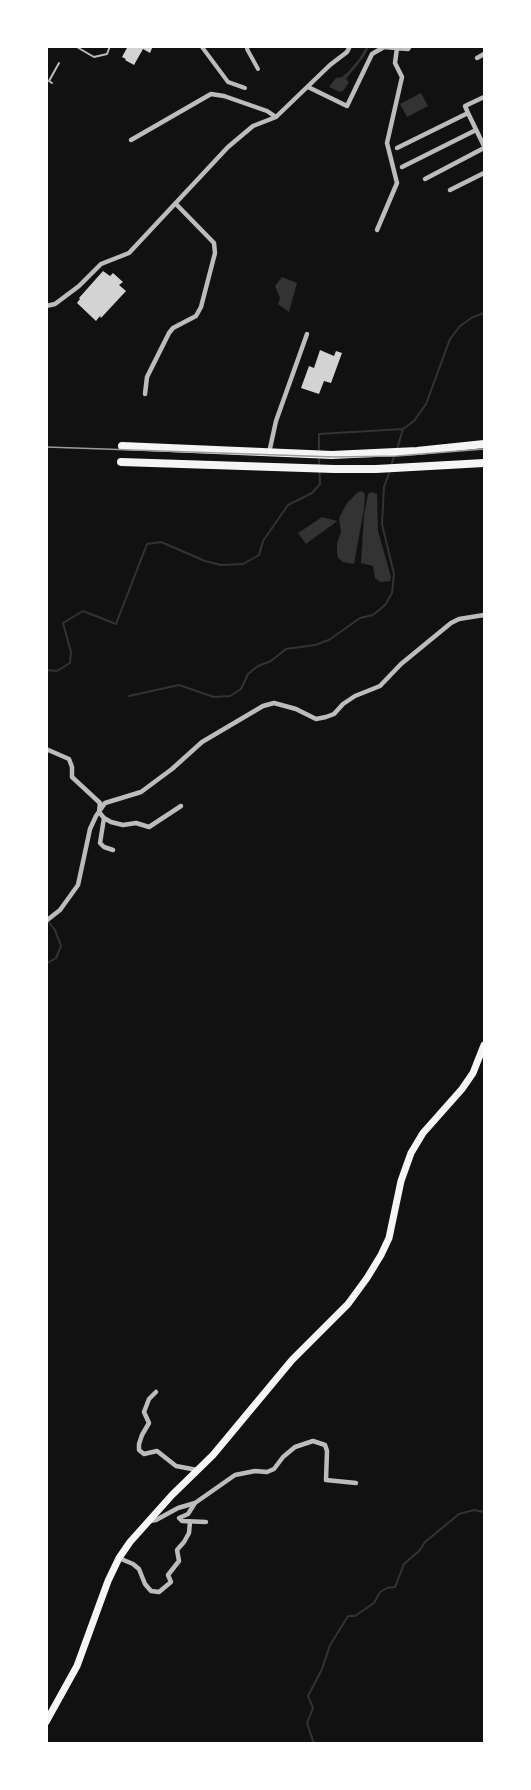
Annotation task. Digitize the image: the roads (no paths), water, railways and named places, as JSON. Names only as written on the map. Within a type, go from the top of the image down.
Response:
[{"type":"main road","points":[[122,446],[332,455],[417,452],[484,444]]},
{"type":"main road","points":[[121,462],[334,470],[376,470],[484,463]]},
{"type":"main road","points":[[46,1722],[77,1666],[108,1581],[130,1542],[213,1455],[292,1360],[348,1304],[367,1278],[389,1238],[401,1181],[411,1153],[423,1133],[473,1073],[484,1046]]},
{"type":"street","points":[[248,46],[247,49],[258,69]]},
{"type":"street","points":[[308,87],[347,106],[372,54],[384,47],[408,49],[410,46]]},
{"type":"street","points":[[202,47],[228,82],[245,88]]},
{"type":"street","points":[[46,306],[55,304],[79,286],[101,264],[129,253],[228,147],[253,126],[276,117],[349,47]]},
{"type":"street","points":[[376,230],[397,183],[387,143],[402,77],[395,63],[397,48]]},
{"type":"street","points":[[477,58],[484,54]]},
{"type":"street","points":[[131,140],[211,94],[224,96],[267,111],[276,117]]},
{"type":"street","points":[[425,179],[484,147],[465,106],[484,97]]},
{"type":"street","points":[[397,148],[468,113]]},
{"type":"street","points":[[402,167],[476,130]]},
{"type":"street","points":[[450,190],[484,173]]},
{"type":"street","points":[[145,394],[147,377],[169,333],[173,328],[195,316],[201,307],[215,253],[214,243],[176,204]]},
{"type":"street","points":[[269,453],[276,421],[307,334]]},
{"type":"street","points":[[49,919],[60,910],[78,885],[90,829],[105,803],[141,792],[172,769],[202,742],[263,706],[274,703],[296,709],[316,719],[334,714],[354,696],[380,686],[401,664],[451,623],[459,619],[484,615]]},
{"type":"street","points":[[46,749],[69,759],[72,777],[100,803],[99,812],[111,822],[123,825],[136,823],[149,828],[181,806]]},
{"type":"street","points":[[104,818],[100,843],[113,850]]},
{"type":"street","points":[[156,1392],[149,1399],[144,1412],[148,1423],[139,1444],[139,1450],[144,1454],[157,1451],[176,1466],[197,1470]]},
{"type":"street","points":[[148,1521],[156,1520],[178,1508],[195,1503],[235,1475],[255,1471],[267,1472],[274,1469],[295,1447],[313,1441],[325,1445],[327,1451],[326,1480],[356,1483]]},
{"type":"street","points":[[195,1503],[188,1515],[179,1518],[182,1521],[206,1522]]},
{"type":"street","points":[[119,1558],[140,1569],[145,1584],[151,1591],[159,1592],[171,1582],[168,1575],[179,1561],[177,1550],[189,1533],[190,1521]]},
{"type":"lane","points":[[75,46],[94,57],[107,54],[110,46]]},
{"type":"lane","points":[[52,83],[49,81],[59,63],[60,69]]},
{"type":"waterway","points":[[319,452],[319,434],[403,429],[414,421],[426,404],[450,339],[460,326],[484,313]]},
{"type":"waterway","points":[[397,449],[403,429]]},
{"type":"waterway","points":[[391,466],[395,454]]},
{"type":"waterway","points":[[46,670],[57,671],[70,663],[71,652],[63,623],[83,611],[116,624],[147,544],[161,542],[205,561],[221,565],[243,564],[259,555],[263,541],[288,505],[312,493],[320,484],[319,458]]},
{"type":"waterway","points":[[129,696],[179,685],[214,697],[230,696],[241,689],[248,674],[286,649],[315,645],[329,640],[360,618],[373,615],[385,605],[392,593],[394,574],[382,524],[384,487],[390,471]]},
{"type":"waterway","points":[[46,964],[56,958],[61,946],[55,930],[47,920]]},
{"type":"waterway","points":[[314,1744],[307,1723],[313,1708],[308,1696],[322,1669],[330,1645],[348,1616],[355,1616],[374,1603],[380,1592],[395,1587],[404,1564],[419,1551],[425,1542],[459,1514],[474,1510],[484,1512]]},
{"type":"tram line","points":[[46,447],[335,457],[397,456],[484,449]]}]
